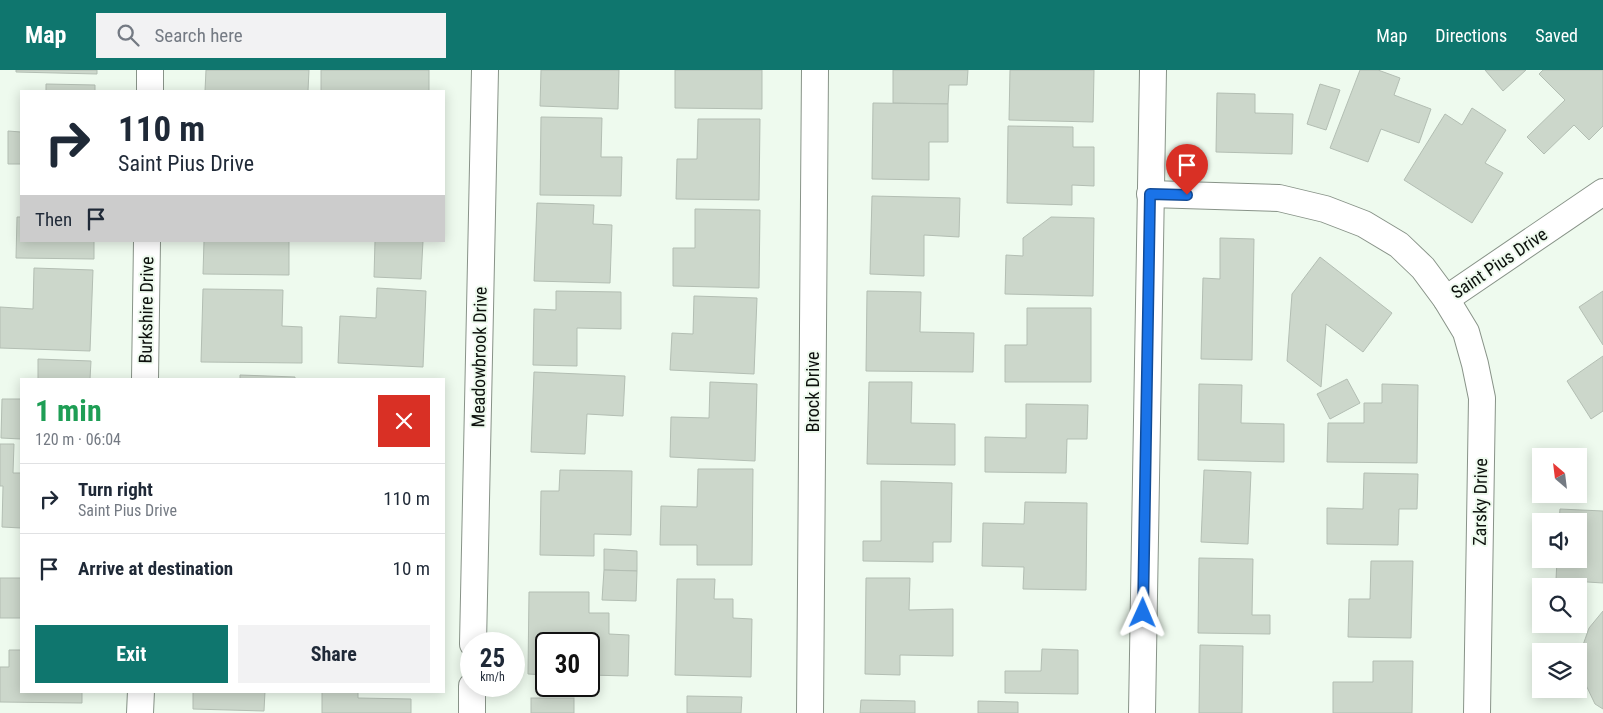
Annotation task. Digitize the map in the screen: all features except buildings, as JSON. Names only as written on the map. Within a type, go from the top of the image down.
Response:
[{"type":"street","points":[[150,70],[150,90]]},
{"type":"street","name":"Meadowbrook Drive","points":[[473,632],[485,70]]},
{"type":"street","name":"Brock Drive","points":[[810,713],[815,70]]},
{"type":"street","points":[[1142,713],[1152,70]]},
{"type":"street","name":"Saint Pius Drive","points":[[1150,194],[1279,198],[1325,209],[1364,224],[1399,246],[1423,268],[1446,299],[1603,192]]},
{"type":"street","name":"Burkshire Drive","points":[[145,378],[147,242]]},
{"type":"street","name":"Zarsky Drive","points":[[1446,299],[1466,332],[1482,398],[1477,713]]},
{"type":"street","points":[[140,693],[140,713]]},
{"type":"street","points":[[472,697],[472,713]]},
{"type":"route","points":[[1143,613],[1150,194],[1187,195]]}]
